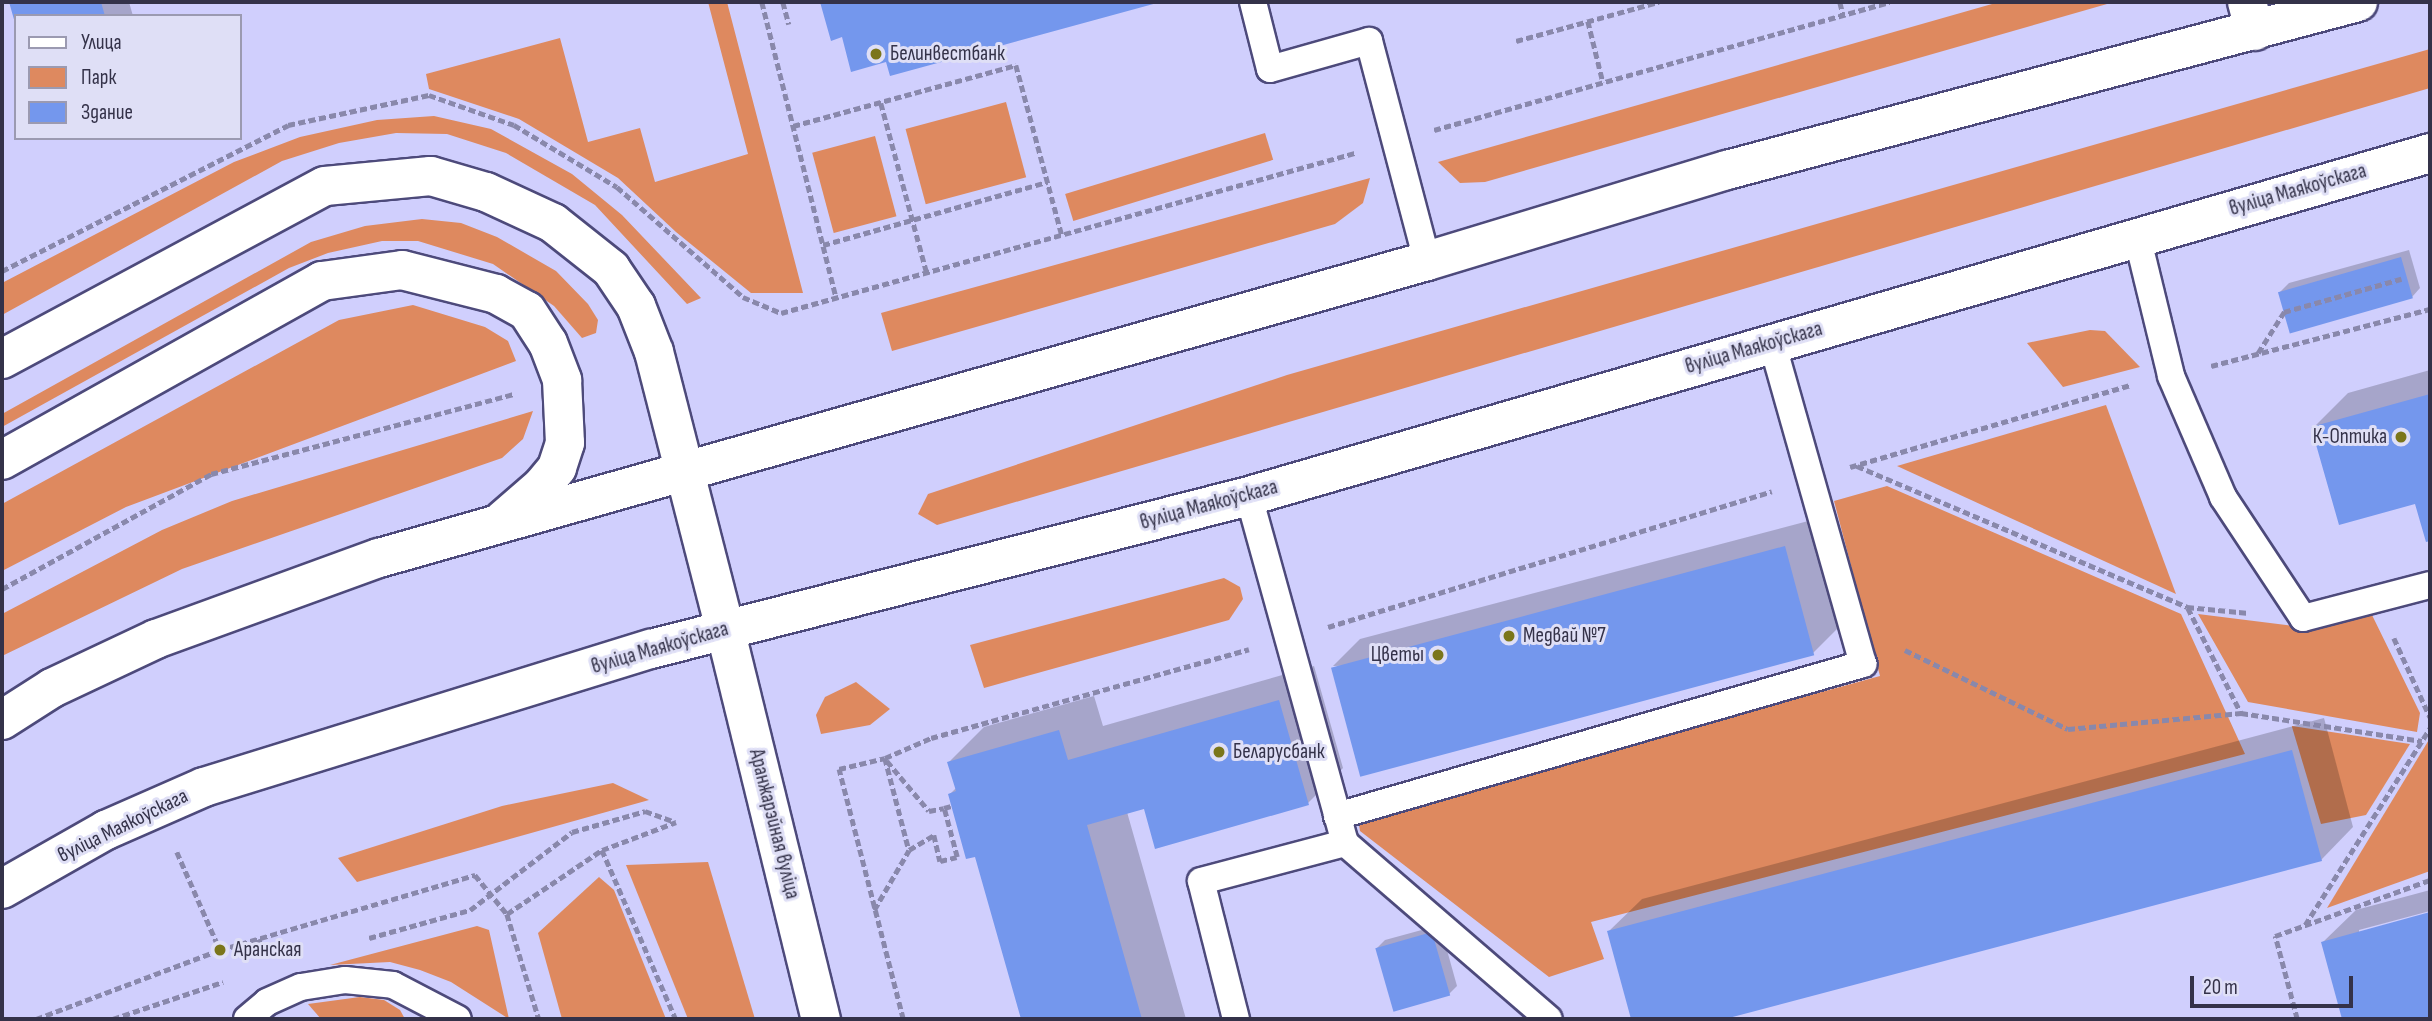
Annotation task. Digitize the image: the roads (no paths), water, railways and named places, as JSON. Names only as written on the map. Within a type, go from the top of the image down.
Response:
[{"type":"main road","points":[[2,720],[52,688],[156,639],[379,558],[687,474],[1427,261],[2251,17],[2358,2]]},
{"type":"main road","name":"вуліца Маякоўскага","points":[[2,889],[106,830],[217,782],[725,629],[1249,496],[2430,153]]},
{"type":"main road","name":"Аранжарэйная вуліца","points":[[2,359],[325,186],[431,176],[486,192],[553,223],[611,269],[636,306],[654,352],[687,474],[821,1019]]},
{"type":"main road","points":[[2,460],[322,281],[402,270],[496,294],[527,311],[548,343],[562,380],[565,443],[556,468],[496,526]]},
{"type":"lane","points":[[1253,2],[1270,69],[1369,41],[1427,261]]},
{"type":"lane","points":[[2137,236],[2171,376],[2223,497],[2303,618],[2430,585]]},
{"type":"lane","points":[[1337,816],[1863,664],[1772,342]]},
{"type":"lane","points":[[1249,496],[1345,843],[1549,1019]]},
{"type":"lane","points":[[1236,1019],[1201,881],[1345,843]]},
{"type":"lane","points":[[247,1019],[267,1002],[301,987],[345,980],[393,985],[458,1019]]},
{"type":"place","name":"Белинвестбанк","points":[[876,54]]},
{"type":"place","name":"К-Оптика","points":[[2401,437]]},
{"type":"place","name":"Медвай №7","points":[[1509,636]]},
{"type":"place","name":"Цветы","points":[[1438,655]]},
{"type":"place","name":"Беларусбанк","points":[[1219,752]]},
{"type":"place","name":"Аранская","points":[[220,950]]}]
